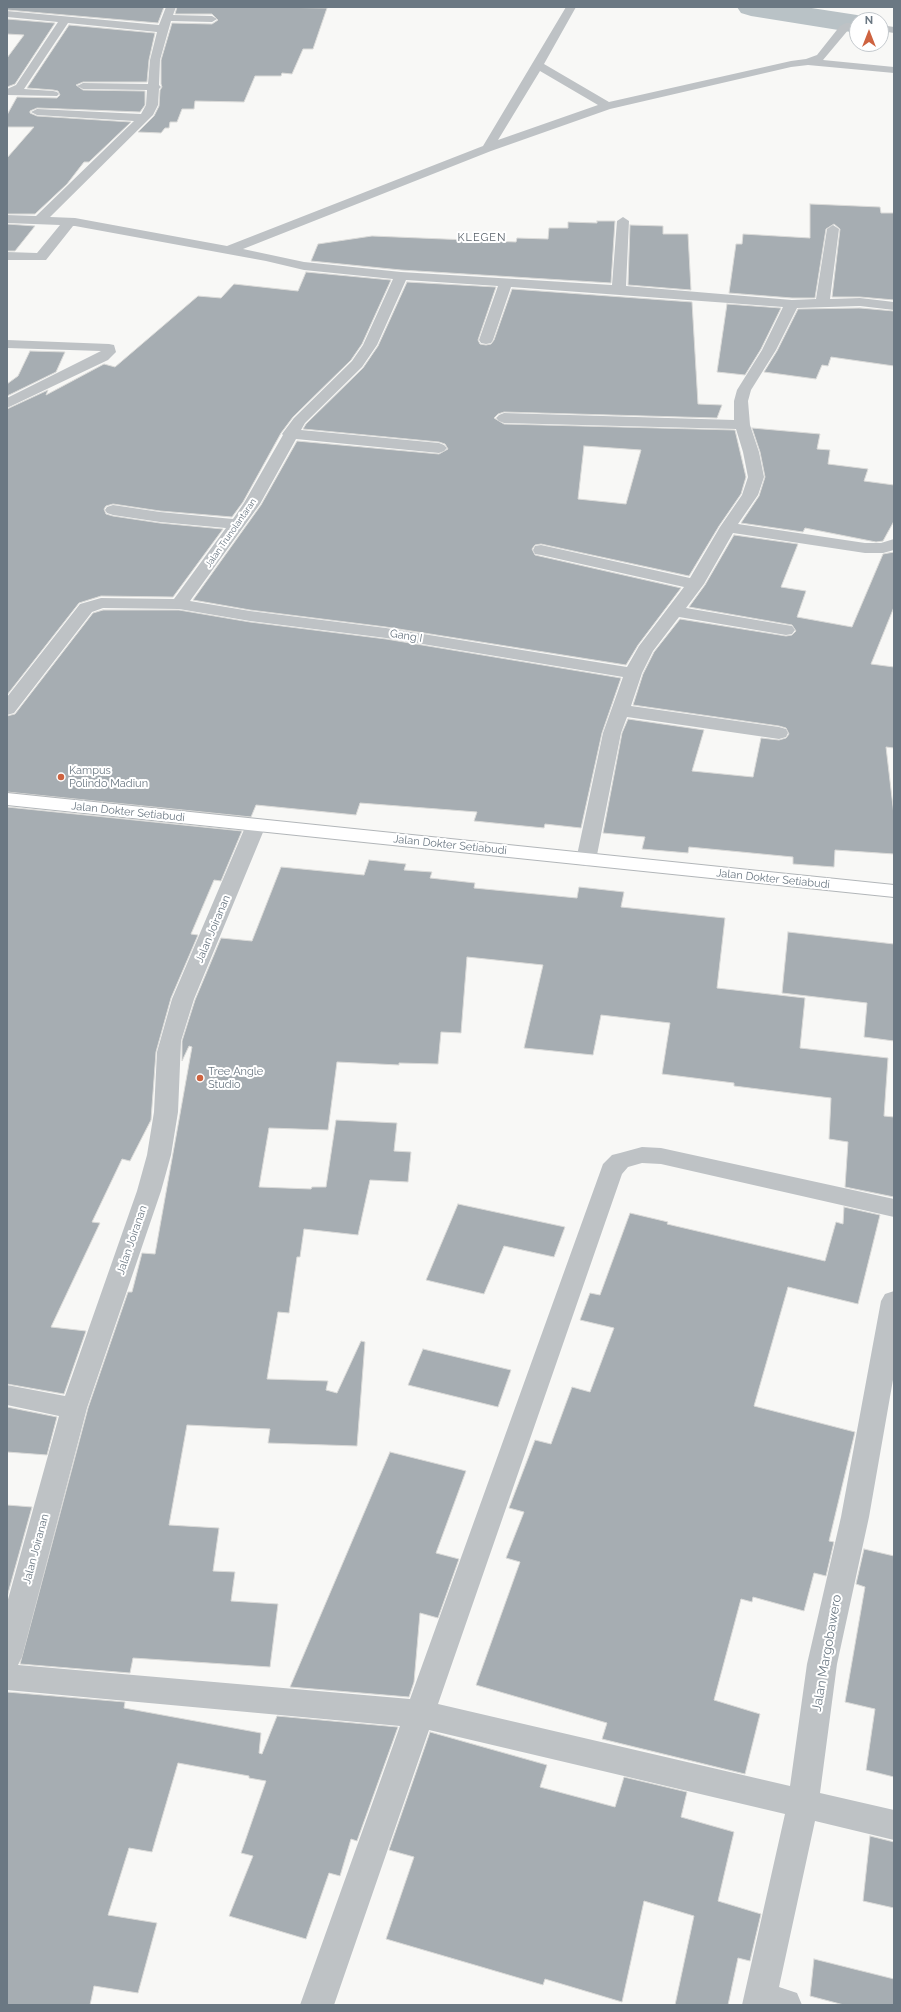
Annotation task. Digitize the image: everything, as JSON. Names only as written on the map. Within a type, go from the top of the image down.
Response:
[{"type":"main road","name":"Jalan Dokter Setiabudi","points":[[7,799],[894,891]]},
{"type":"street","points":[[40,220],[144,118],[152,105],[155,87],[155,60],[163,29],[171,7]]},
{"type":"street","points":[[487,148],[538,65],[571,7]]},
{"type":"street","points":[[7,14],[163,29]]},
{"type":"street","points":[[168,18],[212,19]]},
{"type":"street","points":[[10,92],[20,87],[65,20]]},
{"type":"street","points":[[808,62],[820,57],[844,28],[849,26]]},
{"type":"street","points":[[228,250],[487,148],[607,106],[791,64],[808,62],[894,70]]},
{"type":"street","points":[[538,65],[607,106]]},
{"type":"street","points":[[83,86],[155,87]]},
{"type":"street","points":[[10,92],[53,94]]},
{"type":"street","points":[[37,112],[144,118]]},
{"type":"street","points":[[7,219],[69,222],[228,250],[304,266],[401,276],[619,290],[792,304],[860,302],[894,306]]},
{"type":"street","points":[[7,256],[41,258],[69,222]]},
{"type":"street","points":[[619,290],[624,222]]},
{"type":"street","points":[[823,303],[825,277],[833,228]]},
{"type":"street","name":"Jalan Trunolantaran","points":[[179,604],[252,504],[299,420],[357,364],[370,345],[401,276]]},
{"type":"street","points":[[486,340],[506,282]]},
{"type":"street","points":[[586,860],[612,733],[633,672],[645,650],[695,584],[728,527],[750,496],[756,477],[751,452],[742,425],[740,401],[744,390],[769,350],[792,304]]},
{"type":"street","points":[[7,344],[91,346],[109,348],[109,352],[103,357],[11,399]]},
{"type":"street","points":[[504,418],[742,425]]},
{"type":"street","points":[[290,434],[439,448]]},
{"type":"street","points":[[113,510],[160,517],[238,524]]},
{"type":"street","points":[[728,527],[865,548],[883,548],[894,544]]},
{"type":"street","points":[[541,550],[695,584]]},
{"type":"street","points":[[7,710],[86,608],[92,605],[115,602],[179,604]]},
{"type":"street","name":"Gang I","points":[[179,604],[250,616],[386,633],[633,672]]},
{"type":"street","points":[[674,611],[786,630]]},
{"type":"street","points":[[619,710],[779,733]]},
{"type":"street","name":"Jalan Joiranan","points":[[7,1657],[74,1408],[149,1192],[159,1155],[166,1112],[168,1052],[170,1041],[183,999],[256,825]]},
{"type":"street","points":[[317,2005],[421,1714],[611,1170],[620,1161],[642,1155],[661,1156],[894,1208]]},
{"type":"street","name":"Jalan Margobawero","points":[[768,2003],[776,1917],[803,1804],[822,1664],[854,1517],[892,1319]]},
{"type":"street","points":[[7,1395],[74,1408]]},
{"type":"street","points":[[7,1677],[421,1714],[894,1825]]},
{"type":"building","points":[[7,7],[164,7],[158,23],[7,10]]},
{"type":"building","points":[[177,7],[327,8],[313,49],[303,49],[292,74],[282,73],[281,76],[255,76],[244,102],[195,101],[194,109],[182,109],[177,122],[170,122],[169,128],[165,128],[161,133],[138,132],[154,116],[159,106],[160,90],[162,87],[161,60],[172,23],[212,24],[218,20],[212,14],[175,14]]},
{"type":"building","points":[[7,19],[55,23],[15,84],[7,87],[7,58],[24,35],[7,34]]},
{"type":"building","points":[[69,25],[155,33],[149,60],[147,82],[83,82],[76,85],[83,90],[145,91],[145,105],[140,112],[37,108],[30,111],[30,113],[37,116],[131,122],[89,162],[84,162],[67,184],[35,214],[7,214],[7,158],[34,127],[7,127],[7,115],[17,97],[57,98],[60,95],[58,91],[27,88]]},
{"type":"building","points":[[810,204],[880,207],[881,213],[894,213],[894,300],[860,297],[832,297],[840,229],[834,224],[826,229],[815,298],[792,298],[729,293],[736,244],[742,244],[743,234],[810,238]]},
{"type":"building","points":[[597,221],[615,221],[611,283],[401,270],[311,261],[318,244],[372,236],[516,242],[517,238],[548,239],[549,228],[568,228],[568,222],[597,223]]},
{"type":"building","points":[[7,224],[35,226],[15,251],[7,251]]},
{"type":"building","points":[[630,225],[663,226],[663,234],[688,234],[691,290],[628,285]]},
{"type":"building","points":[[306,272],[391,280],[362,344],[351,360],[293,417],[281,433],[243,502],[232,517],[160,511],[113,504],[106,506],[104,509],[106,514],[113,516],[160,523],[223,529],[173,597],[101,596],[79,603],[7,695],[7,409],[48,390],[46,395],[104,364],[115,367],[198,296],[221,298],[234,284],[298,291]]},
{"type":"building","points":[[407,282],[496,287],[478,340],[480,344],[486,345],[491,344],[494,340],[512,289],[692,302],[698,404],[722,405],[717,418],[504,412],[498,414],[494,418],[504,424],[735,430],[746,477],[741,494],[719,526],[689,576],[541,544],[535,545],[532,549],[535,555],[681,588],[638,645],[626,665],[386,627],[250,610],[193,600],[261,505],[297,441],[439,454],[448,449],[445,444],[439,442],[303,429],[306,424],[363,368],[378,346]],"holes":[[[584,446],[641,450],[626,504],[578,499]]]},
{"type":"building","points":[[727,304],[781,308],[761,349],[745,375],[717,372]]},
{"type":"building","points":[[860,308],[894,311],[894,366],[831,357],[828,366],[822,365],[816,379],[764,372],[777,351],[798,309]]},
{"type":"building","points":[[30,351],[65,352],[56,372],[7,396],[7,384],[18,376]]},
{"type":"building","points":[[752,428],[820,434],[817,449],[830,450],[828,464],[868,469],[864,481],[894,485],[894,521],[883,541],[876,542],[805,528],[803,532],[741,523],[759,496],[765,477],[760,452]]},
{"type":"building","points":[[734,535],[798,544],[781,587],[806,591],[797,617],[852,627],[883,554],[894,552],[894,607],[871,664],[894,667],[894,748],[886,747],[894,815],[894,854],[835,850],[834,867],[793,864],[793,857],[689,847],[688,853],[642,849],[645,837],[603,833],[622,733],[628,719],[704,730],[692,771],[753,777],[761,738],[779,740],[786,738],[789,734],[786,728],[779,726],[633,705],[643,674],[654,652],[680,619],[786,636],[792,635],[796,631],[792,625],[689,607],[705,585]]},
{"type":"building","points":[[103,610],[179,610],[250,622],[386,639],[621,678],[602,733],[581,828],[545,824],[544,828],[474,821],[477,812],[360,803],[356,815],[256,805],[251,817],[7,792],[7,716],[15,714],[93,613]]},
{"type":"building","points":[[7,807],[242,831],[221,881],[214,880],[191,934],[198,935],[171,998],[156,1052],[151,1120],[130,1161],[122,1159],[92,1222],[100,1223],[51,1327],[86,1331],[64,1394],[7,1384]]},
{"type":"building","points":[[369,860],[406,864],[404,870],[432,872],[430,878],[475,883],[474,888],[577,898],[579,887],[624,892],[621,907],[725,918],[717,988],[805,998],[800,1048],[888,1058],[884,1116],[894,1117],[894,1197],[845,1187],[848,1142],[829,1139],[831,1098],[734,1086],[734,1083],[662,1074],[670,1023],[601,1015],[593,1055],[524,1048],[543,965],[467,957],[461,1033],[441,1032],[438,1064],[399,1063],[399,1065],[337,1062],[328,1130],[269,1128],[259,1187],[311,1189],[312,1187],[326,1187],[336,1120],[397,1123],[394,1151],[411,1152],[408,1182],[370,1180],[358,1235],[304,1229],[300,1257],[297,1257],[289,1313],[278,1312],[267,1379],[328,1381],[326,1390],[337,1393],[361,1341],[365,1342],[357,1446],[268,1443],[270,1429],[187,1425],[169,1525],[219,1528],[213,1571],[235,1572],[231,1601],[278,1604],[270,1667],[133,1658],[130,1673],[20,1664],[88,1408],[128,1292],[132,1292],[142,1253],[155,1254],[192,1047],[189,1046],[182,1061],[182,1041],[195,1000],[221,938],[252,941],[281,867],[364,875]]},
{"type":"building","points":[[788,932],[894,944],[894,1041],[864,1037],[867,1003],[782,993]]},
{"type":"building","points":[[458,1204],[565,1227],[554,1257],[504,1246],[484,1294],[426,1280]]},
{"type":"building","points":[[844,1207],[880,1215],[858,1304],[788,1287],[754,1406],[855,1432],[829,1541],[834,1542],[826,1576],[814,1573],[804,1611],[753,1597],[752,1602],[741,1599],[714,1700],[760,1714],[745,1774],[602,1739],[607,1723],[476,1685],[520,1562],[506,1558],[524,1512],[509,1508],[535,1440],[551,1444],[572,1387],[590,1392],[614,1328],[580,1320],[590,1293],[600,1295],[630,1213],[668,1222],[667,1224],[825,1261],[836,1222],[843,1224]]},
{"type":"building","points":[[423,1349],[511,1370],[498,1407],[408,1385]]},
{"type":"building","points":[[7,1407],[57,1417],[47,1455],[7,1452]]},
{"type":"building","points":[[390,1452],[466,1471],[436,1553],[459,1559],[438,1618],[420,1613],[414,1682],[409,1697],[290,1687]]},
{"type":"building","points":[[7,1505],[32,1507],[7,1597]]},
{"type":"building","points":[[864,1549],[894,1556],[894,1777],[866,1770],[875,1709],[845,1702],[865,1587],[856,1584]]},
{"type":"building","points":[[7,1692],[125,1702],[124,1708],[261,1733],[259,1753],[262,1754],[277,1716],[398,1727],[357,1841],[351,1839],[340,1876],[329,1873],[306,1939],[229,1916],[253,1856],[241,1853],[266,1781],[249,1778],[249,1776],[178,1763],[152,1852],[129,1848],[108,1915],[157,1923],[138,1993],[94,1986],[90,2005],[7,2005]]},
{"type":"building","points":[[430,1732],[547,1765],[540,1787],[615,1807],[624,1777],[687,1792],[681,1817],[734,1832],[718,1901],[761,1914],[750,1961],[738,1958],[728,2005],[675,2005],[694,1916],[644,1901],[622,2002],[545,1979],[543,1985],[386,1939],[414,1857],[389,1850]]},
{"type":"building","points":[[870,1836],[894,1842],[894,1908],[863,1901]]},
{"type":"building","points":[[814,1959],[894,1979],[894,2005],[844,2005],[810,1996]]},
{"type":"waterway","points":[[751,7],[849,23]]},
{"type":"place","name":"Kampus Polindo Madiun","points":[[61,777]]},
{"type":"place","name":"Tree Angle Studio","points":[[200,1078]]},
{"type":"district","name":"KLEGEN","points":[[482,238]]}]
